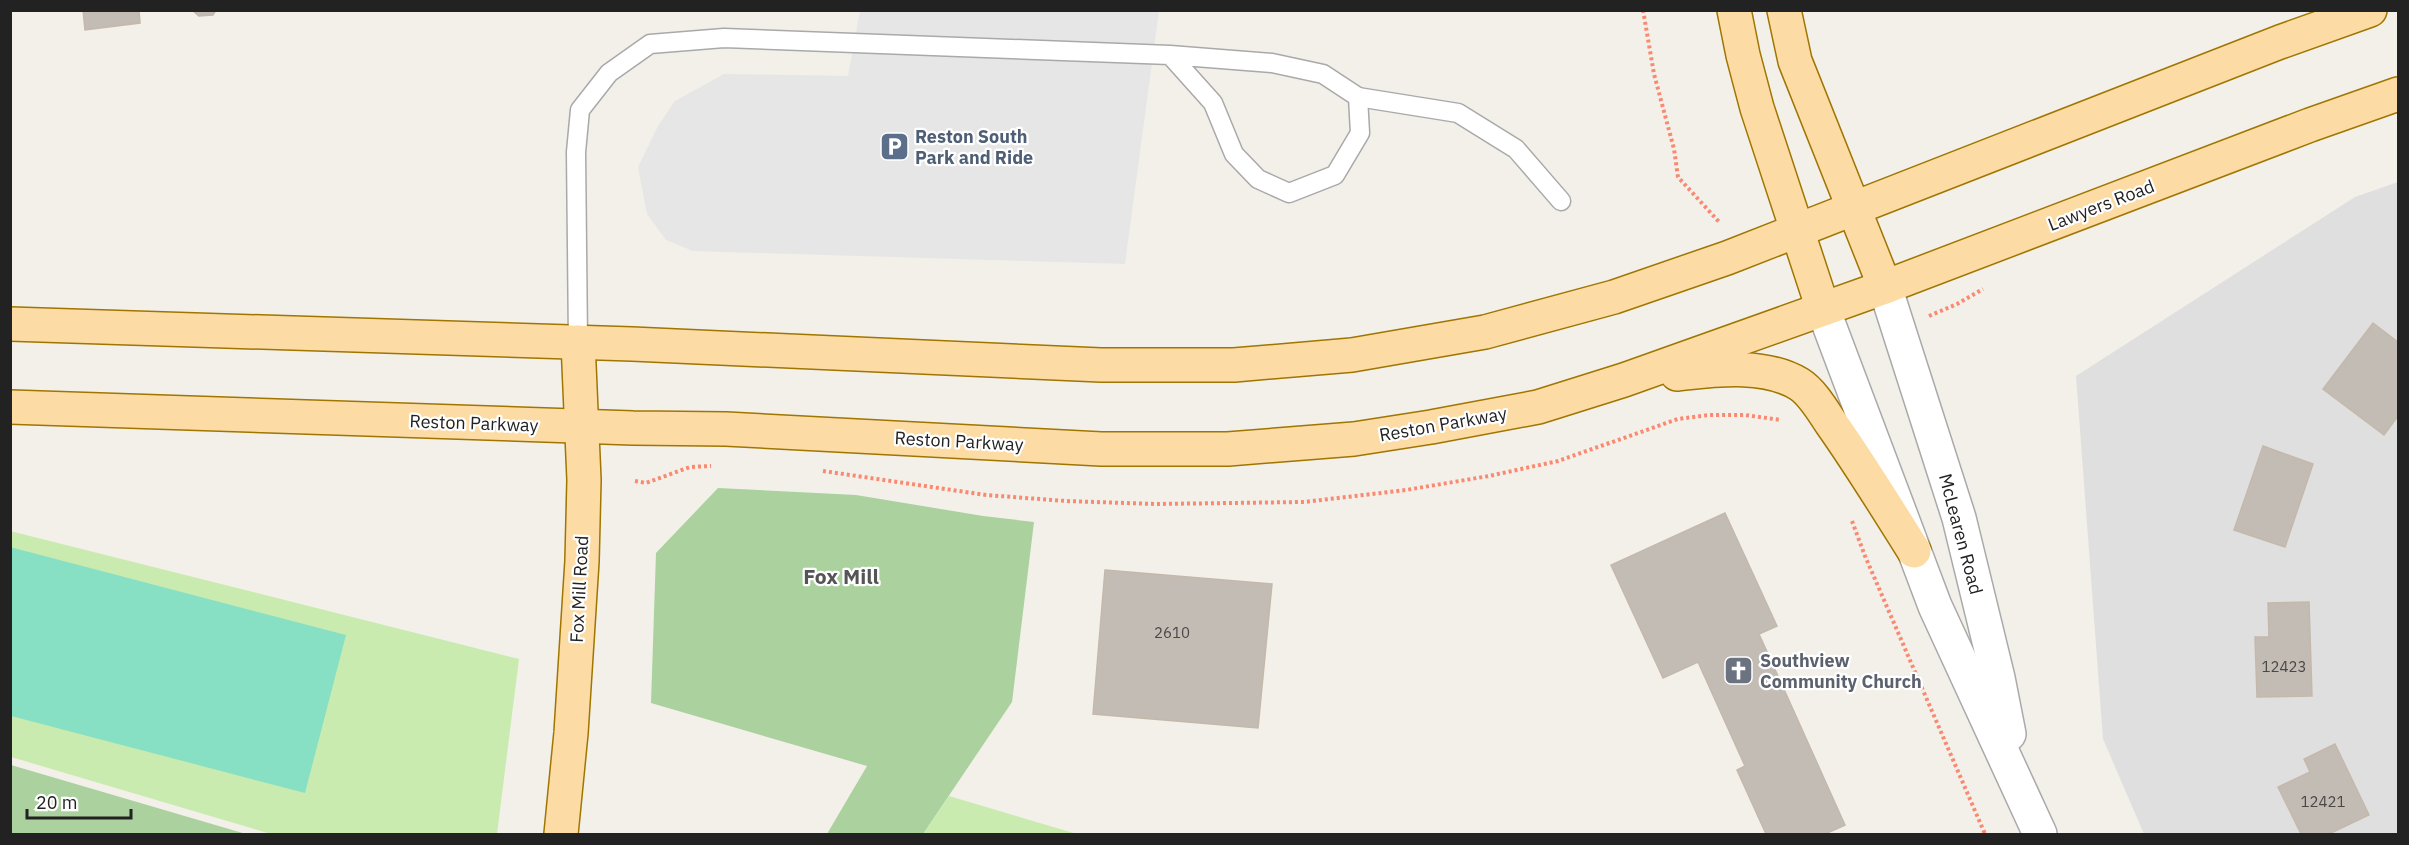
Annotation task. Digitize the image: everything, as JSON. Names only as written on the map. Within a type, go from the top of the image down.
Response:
[{"type":"main road","points":[[1734,10],[1757,108],[1823,309]]},
{"type":"main road","points":[[1784,10],[1796,61],[1885,287]]},
{"type":"main road","points":[[10,324],[578,342],[1101,365],[1246,364],[1352,355],[1485,332],[1614,297],[1747,249],[2280,42],[2370,10]]},
{"type":"main road","name":"Lawyers Road","points":[[1885,287],[2310,125],[2398,94]]},
{"type":"main road","name":"Reston Parkway","points":[[10,407],[581,427],[726,429],[1101,449],[1228,449],[1354,439],[1538,407],[1624,380],[1885,287]]},
{"type":"main road","name":"Fox Mill Road","points":[[561,834],[571,733],[582,561],[584,480],[578,342]]},
{"type":"main road","points":[[1624,380],[1714,370],[1748,370],[1780,376],[1801,385],[1821,408],[1914,551]]},
{"type":"street","name":"McLearen Road","points":[[1885,287],[1959,518],[1998,678],[2019,786]]},
{"type":"street","name":"McLearen Road","points":[[1823,309],[1935,606],[2040,834]]},
{"type":"lane","points":[[578,342],[576,153],[580,110],[609,73],[650,44],[724,38],[1170,55],[1272,63],[1323,74],[1358,97],[1458,113],[1516,149],[1561,201]]},
{"type":"lane","points":[[1170,55],[1213,103],[1234,154],[1258,179],[1289,193],[1335,175],[1360,134],[1358,97]]},
{"type":"path","points":[[1642,10],[1654,74],[1674,148],[1678,177],[1747,249]]},
{"type":"path","points":[[1781,420],[1789,380]]},
{"type":"path","points":[[813,470],[986,495],[1066,501],[1156,504],[1304,502],[1416,488],[1546,463],[1678,419],[1709,415],[1745,415],[1789,421]]},
{"type":"path","points":[[635,481],[646,483],[690,467],[720,466]]},
{"type":"path","points":[[1849,512],[1865,556],[1985,834]]},
{"type":"shaded area","name":"Reston South Park and Ride","points":[[860,11],[1159,11],[1125,264],[693,251],[666,240],[647,214],[638,167],[658,126],[675,101],[724,74],[848,76]]},
{"type":"shaded area","points":[[2398,182],[2398,834],[2144,834],[2103,739],[2076,376],[2355,197]]},
{"type":"green space","points":[[718,488],[856,495],[1034,522],[1012,702],[923,834],[827,834],[867,766],[651,703],[656,553]]},
{"type":"green space","points":[[10,531],[519,659],[497,834],[271,834],[11,757]]},
{"type":"green space","points":[[10,547],[346,635],[305,793],[11,716]]},
{"type":"green space","points":[[11,765],[246,834],[11,834]]},
{"type":"green space","points":[[949,796],[1077,834],[923,834]]},
{"type":"building","points":[[83,10],[139,10],[140,23],[85,30]]},
{"type":"building","points":[[192,10],[216,10],[213,15],[199,16]]},
{"type":"building","points":[[2373,323],[2398,342],[2398,416],[2384,435],[2323,389]]},
{"type":"building","points":[[2263,446],[2313,464],[2285,547],[2234,530]]},
{"type":"building","name":"Southview Community Church","points":[[1725,513],[1777,626],[1759,634],[1845,825],[1825,834],[1766,834],[1737,770],[1745,766],[1698,662],[1663,678],[1611,565]]},
{"type":"building","points":[[1105,570],[1272,584],[1258,728],[1093,714]]},
{"type":"building","points":[[2309,602],[2312,696],[2257,697],[2255,637],[2269,637],[2268,603]]},
{"type":"building","points":[[2335,744],[2369,815],[2329,834],[2301,834],[2278,787],[2310,772],[2304,759]]},
{"type":"place","name":"Reston South Park and Ride","points":[[894,146]]},
{"type":"place","name":"Southview Community Church","points":[[1739,670]]},
{"type":"district","name":"Fox Mill","points":[[841,576]]}]
